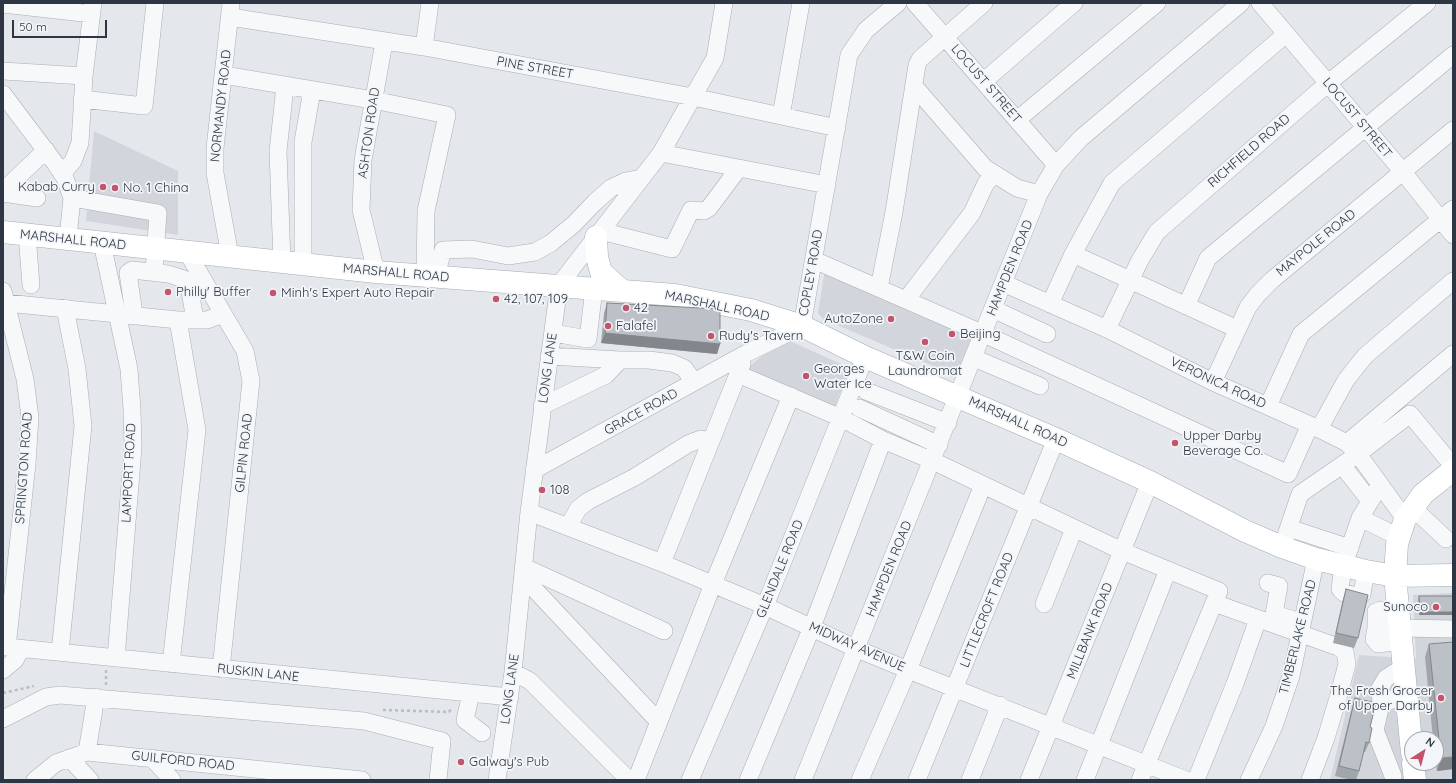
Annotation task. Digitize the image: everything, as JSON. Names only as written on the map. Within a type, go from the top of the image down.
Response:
[{"type":"main road","name":"MARSHALL ROAD","points":[[3,232],[376,272],[675,295],[752,310],[802,326],[865,357],[959,396],[1056,439],[1150,482],[1245,531],[1285,537],[1316,559],[1346,557],[1366,571],[1395,576],[1453,575]]},
{"type":"main road","points":[[599,234],[597,257],[601,272],[621,290]]},
{"type":"main road","points":[[1410,731],[1395,576],[1406,521],[1423,494],[1453,470]]},
{"type":"street","points":[[82,99],[144,106],[155,3]]},
{"type":"street","points":[[155,107],[165,3]]},
{"type":"street","points":[[424,47],[430,3]]},
{"type":"street","points":[[559,285],[661,153],[715,58],[724,3]]},
{"type":"street","points":[[781,116],[801,3]]},
{"type":"street","name":"COPLEY ROAD","points":[[747,353],[802,326],[849,55],[866,30],[898,3]]},
{"type":"street","name":"LOCUST STREET","points":[[915,3],[1056,166]]},
{"type":"street","points":[[879,288],[894,212],[914,86],[920,59],[944,36],[984,3]]},
{"type":"street","points":[[984,81],[1074,3]]},
{"type":"street","points":[[1017,120],[1157,3]]},
{"type":"street","name":"HAMPDEN ROAD","points":[[803,780],[933,461],[1039,194],[1056,166],[1081,138],[1241,3]]},
{"type":"street","name":"LOCUST STREET","points":[[1260,3],[1403,172],[1447,215],[1453,236]]},
{"type":"street","points":[[13,4],[92,8],[84,76],[80,143],[73,161],[62,174]]},
{"type":"street","name":"RICHFIELD ROAD","points":[[1107,329],[1140,260],[1157,232],[1420,5]]},
{"type":"street","name":"PINE STREET","points":[[231,10],[384,42],[424,47],[693,97],[837,128]]},
{"type":"street","name":"NORMANDY ROAD","points":[[230,256],[215,173],[215,148],[231,10]]},
{"type":"street","points":[[1050,304],[1073,254],[1112,183],[1286,34]]},
{"type":"street","name":"ASHTON ROAD","points":[[376,272],[361,210],[363,160],[384,42]]},
{"type":"street","points":[[1186,306],[1208,258],[1453,55]]},
{"type":"street","points":[[3,70],[84,76]]},
{"type":"street","points":[[224,75],[373,100],[448,115],[426,211],[430,276]]},
{"type":"street","points":[[285,86],[278,151],[278,188],[292,263]]},
{"type":"street","points":[[914,86],[978,162],[994,175],[1017,188],[1039,194]]},
{"type":"street","points":[[292,263],[303,189],[303,142],[312,90]]},
{"type":"street","points":[[3,94],[46,150],[62,174],[72,198],[68,238]]},
{"type":"street","name":"MAYPOLE ROAD","points":[[1213,382],[1248,306],[1272,280],[1453,130]]},
{"type":"street","points":[[3,192],[46,150]]},
{"type":"street","points":[[661,153],[827,185]]},
{"type":"street","points":[[599,234],[672,249],[691,210],[704,211],[709,208],[739,168]]},
{"type":"street","points":[[906,300],[972,213],[986,183],[994,175]]},
{"type":"street","points":[[430,276],[443,250],[472,249],[508,256],[535,252],[551,243],[574,224],[611,188],[626,181],[642,178]]},
{"type":"street","points":[[278,188],[303,189]]},
{"type":"street","points":[[3,192],[37,198]]},
{"type":"street","points":[[72,198],[158,213],[154,272]]},
{"type":"street","points":[[1268,406],[1301,334],[1447,215]]},
{"type":"street","points":[[27,234],[31,285]]},
{"type":"street","name":"LAMPORT ROAD","points":[[102,243],[128,369],[133,448],[111,658]]},
{"type":"street","name":"GILPIN ROAD","points":[[187,252],[245,351],[251,381],[221,669]]},
{"type":"street","points":[[1073,254],[1237,329]]},
{"type":"street","points":[[814,260],[984,334],[1288,474],[1315,427],[1346,380],[1365,356],[1453,281]]},
{"type":"street","points":[[134,314],[128,273],[132,270],[168,274],[184,279],[190,291],[187,320],[197,430],[171,664]]},
{"type":"street","name":"VERONICA ROAD","points":[[1003,283],[1107,329],[1213,382],[1315,427],[1352,449],[1406,521]]},
{"type":"street","name":"LONG LANE","points":[[497,780],[510,697],[529,512],[559,285]]},
{"type":"street","points":[[553,333],[588,339],[594,288]]},
{"type":"street","points":[[4,295],[65,308],[187,320],[207,320],[224,314]]},
{"type":"street","name":"SPRINGTON ROAD","points":[[4,295],[25,379],[30,417],[11,649]]},
{"type":"street","points":[[60,652],[83,426],[79,383],[65,308]]},
{"type":"street","points":[[993,309],[1047,334]]},
{"type":"street","points":[[662,563],[747,353]]},
{"type":"street","name":"GRACE ROAD","points":[[534,470],[747,353]]},
{"type":"street","points":[[1380,485],[1360,518],[1346,557],[1285,537],[1300,494],[1342,465],[1352,449],[1453,354]]},
{"type":"street","points":[[549,356],[649,360],[672,363],[684,368],[694,382]]},
{"type":"street","name":"GLENDALE ROAD","points":[[690,780],[765,606],[865,357]]},
{"type":"street","points":[[974,358],[1040,386]]},
{"type":"street","points":[[542,406],[606,375],[620,360]]},
{"type":"street","points":[[738,374],[841,418],[882,440],[933,461],[1074,529],[1168,570],[1258,619],[1301,628]]},
{"type":"street","points":[[866,391],[948,423]]},
{"type":"street","points":[[636,780],[713,584],[791,396]]},
{"type":"street","points":[[859,408],[939,445]]},
{"type":"street","points":[[1352,449],[1410,414],[1453,466]]},
{"type":"street","points":[[568,527],[578,509],[588,501],[635,477],[688,444],[701,439],[711,441]]},
{"type":"street","name":"LITTLECROFT ROAD","points":[[917,780],[1056,439]]},
{"type":"street","points":[[748,780],[812,627],[882,440]]},
{"type":"street","points":[[1342,465],[1370,501]]},
{"type":"street","name":"MILLBANK ROAD","points":[[1029,780],[1150,482]]},
{"type":"street","points":[[860,780],[908,670],[983,485]]},
{"type":"street","name":"MIDWAY AVENUE","points":[[529,512],[713,584],[812,627],[857,649],[908,670],[1147,763],[1186,780]]},
{"type":"street","points":[[1360,518],[1406,521],[1446,539]]},
{"type":"street","points":[[1044,604],[1074,529]]},
{"type":"street","name":"TIMBERLAKE ROAD","points":[[1249,780],[1274,726],[1290,676],[1316,559]]},
{"type":"street","points":[[1085,780],[1168,570]]},
{"type":"street","points":[[524,572],[658,722]]},
{"type":"street","points":[[524,572],[664,631]]},
{"type":"street","points":[[1268,583],[1280,586],[1274,614],[1345,652],[1346,664],[1326,738],[1310,780]]},
{"type":"street","points":[[1140,780],[1217,597]]},
{"type":"street","points":[[1399,626],[1378,644],[1374,639],[1376,612],[1382,610],[1399,626],[1453,629]]},
{"type":"street","points":[[1196,780],[1236,681],[1258,619]]},
{"type":"street","points":[[3,670],[15,660],[11,649]]},
{"type":"street","name":"RUSKIN LANE","points":[[11,649],[60,652],[510,697]]},
{"type":"street","points":[[1404,667],[1386,678],[1380,688],[1382,704],[1375,730],[1386,778],[1414,773]]},
{"type":"street","points":[[513,672],[530,681],[629,780]]},
{"type":"street","points":[[471,693],[465,720],[482,733]]},
{"type":"street","points":[[1382,704],[1406,694]]},
{"type":"street","points":[[3,719],[46,697],[60,695],[100,697],[371,723],[442,741],[438,780]]},
{"type":"street","points":[[87,752],[100,697]]},
{"type":"street","points":[[970,780],[1000,706]]},
{"type":"street","name":"GUILFORD ROAD","points":[[35,780],[56,763],[87,752],[152,758],[265,775],[362,780]]},
{"type":"street","points":[[70,758],[90,780]]},
{"type":"street","points":[[152,758],[172,780]]},
{"type":"path","points":[[100,697],[111,658]]},
{"type":"shaded area","points":[[94,131],[178,171],[178,235],[86,221]]},
{"type":"shaded area","points":[[825,269],[975,335],[959,377],[823,319],[818,313]]},
{"type":"shaded area","name":"Georges Water Ice","points":[[790,341],[850,368],[834,409],[744,371],[763,355]]},
{"type":"shaded area","points":[[1453,593],[1453,780],[1330,780],[1359,655],[1416,659],[1413,595]]},
{"type":"building","points":[[607,303],[720,309],[720,344],[605,333]]},
{"type":"building","points":[[1346,589],[1368,595],[1358,638],[1336,633]]},
{"type":"building","name":"Sunoco","points":[[1419,596],[1453,596],[1453,612],[1420,612]]},
{"type":"building","name":"The Fresh Grocer of Upper Darby","points":[[1453,642],[1453,757],[1444,758],[1444,731],[1438,731],[1429,644]]},
{"type":"building","points":[[1355,698],[1376,703],[1370,727],[1372,728],[1369,743],[1366,742],[1359,771],[1339,766]]},
{"type":"place","name":"Kabab Curry","points":[[103,187]]},
{"type":"place","name":"No. 1 China","points":[[115,188]]},
{"type":"place","name":"Philly' Buffer","points":[[168,292]]},
{"type":"place","name":"Minh's Expert Auto Repair","points":[[273,293]]},
{"type":"place","name":"42, 107, 109","points":[[496,299]]},
{"type":"place","name":"42","points":[[626,308]]},
{"type":"place","name":"AutoZone","points":[[891,319]]},
{"type":"place","name":"Falafel","points":[[608,326]]},
{"type":"place","name":"Beijing","points":[[952,334]]},
{"type":"place","name":"Rudy's Tavern","points":[[711,336]]},
{"type":"place","name":"T&W Coin Laundromat","points":[[925,342]]},
{"type":"place","name":"Georges Water Ice","points":[[806,376]]},
{"type":"place","name":"Upper Darby Beverage Co.","points":[[1175,443]]},
{"type":"place","name":"108","points":[[542,490]]},
{"type":"place","name":"Sunoco","points":[[1436,607]]},
{"type":"place","name":"The Fresh Grocer of Upper Darby","points":[[1441,698]]},
{"type":"place","name":"Galway's Pub","points":[[461,762]]}]
